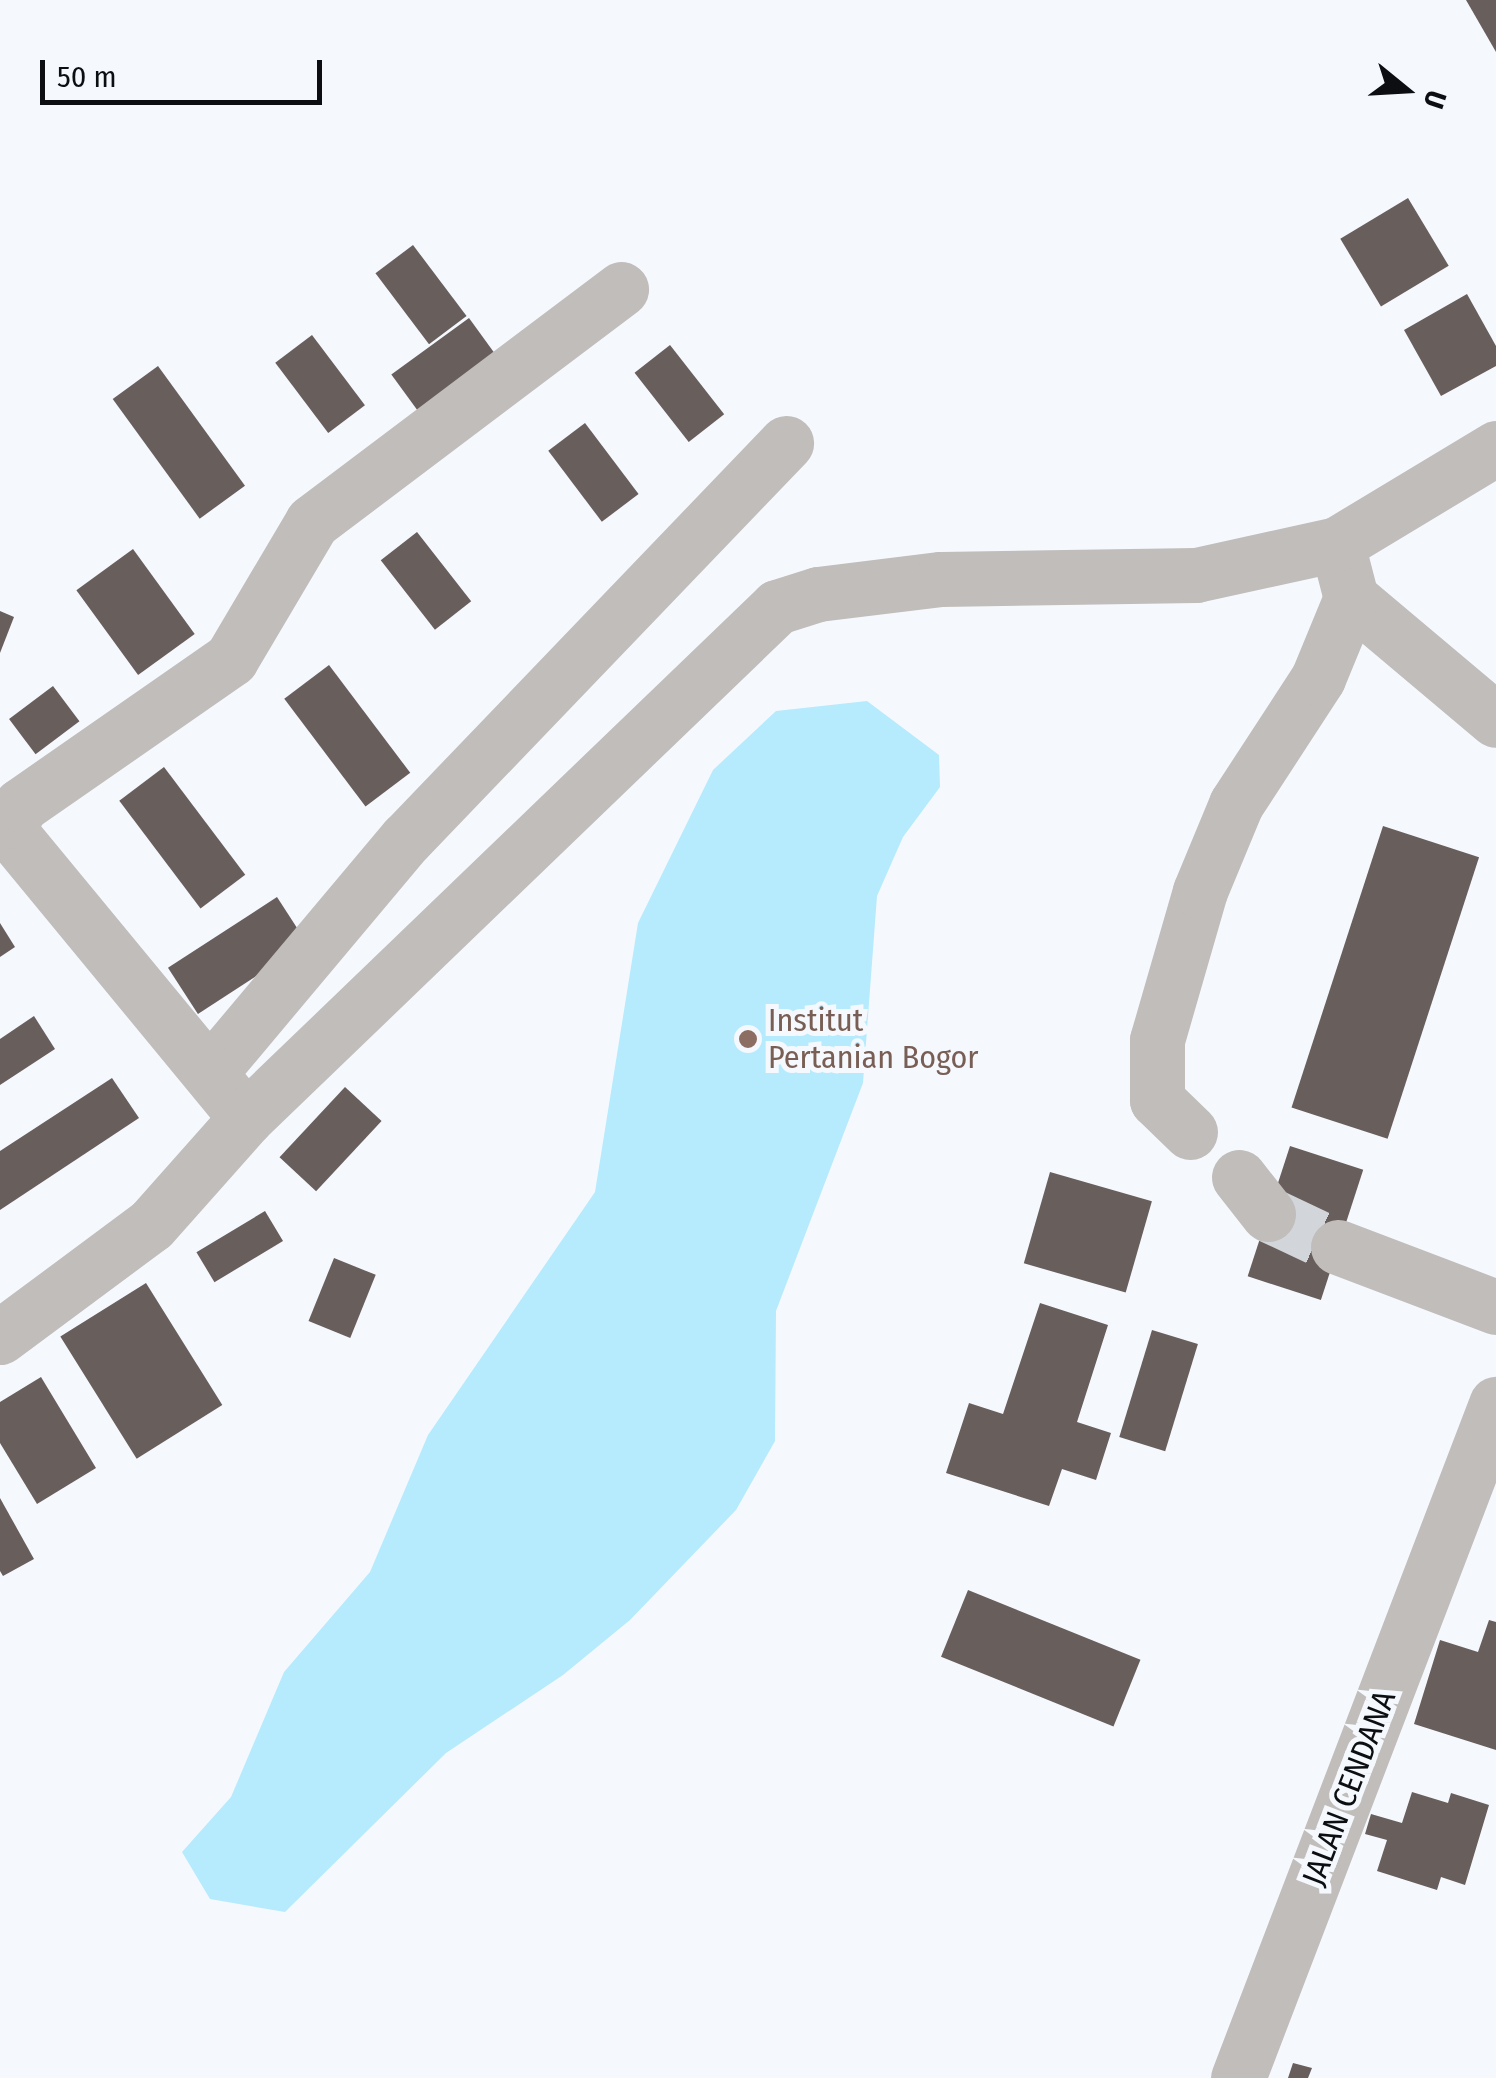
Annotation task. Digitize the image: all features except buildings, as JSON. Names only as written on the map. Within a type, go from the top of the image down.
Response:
[{"type":"lane","points":[[246,1118],[14,837],[12,822],[21,806],[231,659],[312,522],[460,407],[535,360],[621,289]]},
{"type":"lane","points":[[210,1071],[433,810],[786,444]]},
{"type":"lane","points":[[0,1336],[151,1225],[246,1118],[742,633],[777,606],[941,579],[1196,575],[1336,544],[1496,448]]},
{"type":"lane","points":[[1336,544],[1351,598],[1496,720]]},
{"type":"lane","points":[[1190,1132],[1156,1100],[1153,1082],[1157,1040],[1200,891],[1236,804],[1318,678],[1351,598]]},
{"type":"lane","points":[[1338,1247],[1496,1307]]},
{"type":"lane","name":"JALAN CENDANA","points":[[1238,2078],[1478,1505],[1496,1404]]},
{"type":"water","points":[[867,701],[939,755],[940,787],[903,837],[877,896],[863,1083],[776,1311],[775,1441],[736,1510],[630,1620],[563,1675],[446,1753],[285,1912],[210,1899],[182,1852],[231,1797],[284,1672],[370,1572],[428,1435],[595,1192],[638,923],[713,770],[776,711]]},
{"type":"tunnel","points":[[1268,1214],[1338,1247]]},
{"type":"place","name":"Institut Pertanian Bogor","points":[[748,1039]]}]
